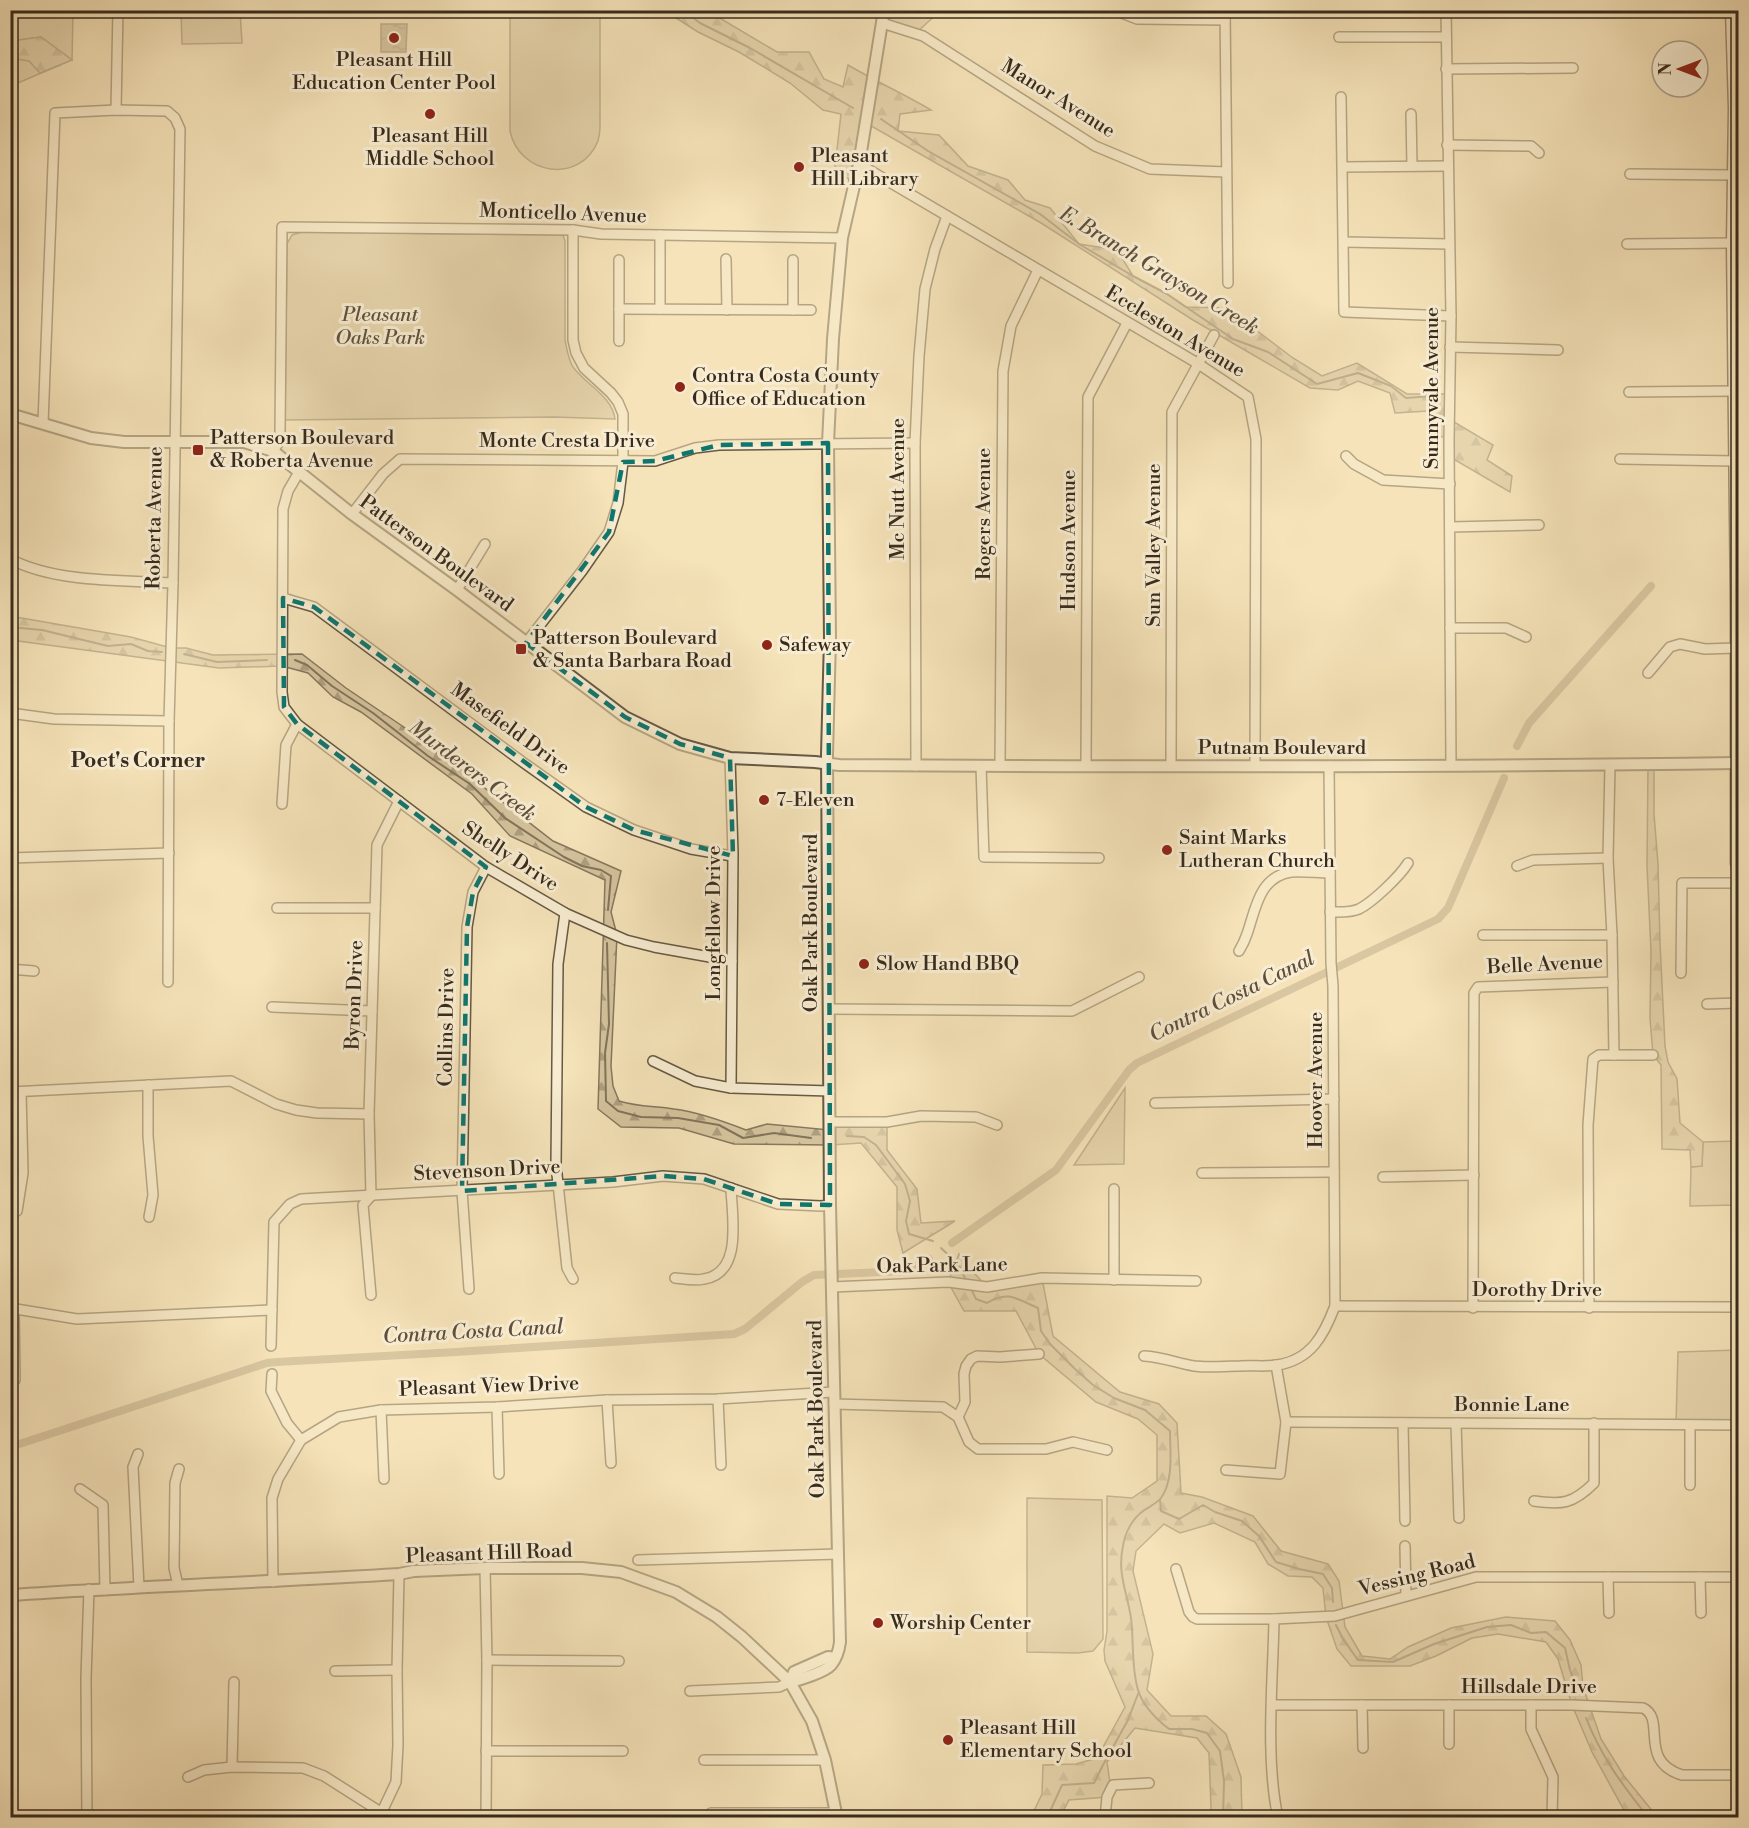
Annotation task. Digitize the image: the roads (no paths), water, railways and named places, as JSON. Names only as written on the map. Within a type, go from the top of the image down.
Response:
[{"type":"main road","points":[[1732,10],[1736,136],[1733,175],[1736,243],[1734,461],[1738,869]]},
{"type":"street","points":[[43,423],[55,113],[116,110],[118,10]]},
{"type":"street","name":"Oak Park Boulevard","points":[[790,1682],[794,1672],[828,1657],[835,1658],[840,1642],[830,1205],[828,443],[833,339],[842,238],[859,164],[884,10]]},
{"type":"street","points":[[1114,10],[1137,19],[1225,15],[1228,283]]},
{"type":"street","name":"Sunnyvale Avenue","points":[[1446,10],[1451,316],[1450,765]]},
{"type":"street","name":"Manor Avenue","points":[[882,23],[923,36],[1095,146],[1150,169],[1226,172]]},
{"type":"street","points":[[1339,37],[1445,37]]},
{"type":"street","points":[[1446,69],[1573,68]]},
{"type":"street","points":[[1341,97],[1344,312],[1451,316]]},
{"type":"street","name":"Roberta Avenue","points":[[116,110],[167,111],[175,118],[180,129],[169,721],[168,982]]},
{"type":"street","points":[[1411,114],[1412,166]]},
{"type":"street","points":[[1447,145],[1531,146],[1539,153]]},
{"type":"street","name":"Eccleston Avenue","points":[[859,164],[1197,363],[1248,397],[1256,439],[1255,766]]},
{"type":"street","points":[[1342,167],[1448,166]]},
{"type":"street","points":[[1629,174],[1733,175]]},
{"type":"street","name":"Mc Nutt Avenue","points":[[916,766],[915,442],[919,356],[925,289],[935,249],[947,216]]},
{"type":"street","name":"Monticello Avenue","points":[[273,451],[279,442],[280,432],[282,227],[573,230],[601,234],[842,238]]},
{"type":"street","points":[[526,643],[582,572],[609,532],[618,503],[623,462],[623,414],[618,402],[584,368],[574,347],[573,230]]},
{"type":"street","points":[[660,235],[660,309]]},
{"type":"street","points":[[1344,242],[1449,244]]},
{"type":"street","points":[[1627,244],[1639,242],[1736,243]]},
{"type":"street","points":[[726,259],[727,310]]},
{"type":"street","points":[[619,341],[620,260]]},
{"type":"street","points":[[793,260],[793,310]]},
{"type":"street","name":"Rogers Avenue","points":[[1000,766],[1003,371],[1011,326],[1038,270]]},
{"type":"street","points":[[619,309],[811,310]]},
{"type":"street","name":"Hudson Avenue","points":[[1086,766],[1088,397],[1127,323]]},
{"type":"street","name":"Sun Valley Avenue","points":[[1171,766],[1172,412],[1214,335]]},
{"type":"street","points":[[1450,347],[1558,350]]},
{"type":"street","points":[[1629,392],[1734,391]]},
{"type":"street","name":"Patterson Boulevard","points":[[10,414],[91,438],[124,442],[244,442],[273,451],[352,514],[625,717],[680,744],[730,758],[828,764]]},
{"type":"street","name":"Monte Cresta Drive","points":[[352,514],[382,474],[400,459],[655,461],[695,448],[719,445],[915,442]]},
{"type":"street","points":[[1346,456],[1354,464],[1383,480],[1450,484]]},
{"type":"street","points":[[1620,459],[1734,461]]},
{"type":"street","points":[[282,804],[286,745],[297,724],[284,707],[282,692],[283,509],[288,491],[299,472]]},
{"type":"street","points":[[1450,527],[1539,525]]},
{"type":"street","points":[[457,590],[485,544]]},
{"type":"street","points":[[10,559],[42,571],[74,577],[172,583]]},
{"type":"street","name":"Masefield Drive","points":[[283,598],[314,607],[586,807],[634,830],[691,849],[732,856]]},
{"type":"street","points":[[1450,628],[1506,628],[1526,637]]},
{"type":"street","points":[[1648,673],[1670,647],[1680,644],[1705,648],[1736,648]]},
{"type":"street","points":[[10,713],[54,719],[169,721]]},
{"type":"street","name":"Shelly Drive","points":[[297,724],[486,867],[565,913],[626,939],[654,947],[732,961]]},
{"type":"street","name":"Longfellow Drive","points":[[730,758],[731,1088]]},
{"type":"street","name":"Putnam Boulevard","points":[[828,764],[916,766],[1738,764]]},
{"type":"street","name":"Belle Avenue","points":[[1473,1308],[1474,993],[1478,987],[1612,982],[1608,858],[1610,765]]},
{"type":"street","points":[[981,766],[984,857],[1099,858]]},
{"type":"street","name":"Hoover Avenue","points":[[1144,1356],[1161,1357],[1195,1366],[1276,1365],[1306,1354],[1316,1344],[1326,1331],[1335,1306],[1329,766]]},
{"type":"street","name":"Byron Drive","points":[[371,1295],[363,1206],[371,1196],[369,1114],[377,845],[399,801]]},
{"type":"street","points":[[10,858],[170,853]]},
{"type":"street","points":[[1517,866],[1533,860],[1608,858]]},
{"type":"street","points":[[1330,912],[1351,912],[1361,908],[1401,874],[1408,863]]},
{"type":"street","name":"Collins Drive","points":[[469,1289],[462,1191],[468,927],[472,892],[486,867]]},
{"type":"street","points":[[1239,951],[1246,937],[1258,895],[1265,886],[1278,876],[1292,872],[1330,873]]},
{"type":"street","points":[[1681,973],[1682,883],[1738,883]]},
{"type":"street","points":[[277,908],[375,909]]},
{"type":"street","points":[[565,913],[558,964],[556,1165],[567,1268],[573,1279]]},
{"type":"street","points":[[1484,935],[1612,935]]},
{"type":"street","points":[[10,969],[34,971]]},
{"type":"street","points":[[830,1009],[1072,1011],[1139,977]]},
{"type":"street","points":[[1612,982],[1614,1055]]},
{"type":"street","points":[[1707,1004],[1738,1003]]},
{"type":"street","points":[[272,1007],[372,1011]]},
{"type":"street","points":[[1589,1308],[1588,1125],[1593,1059],[1599,1055],[1653,1055]]},
{"type":"street","points":[[653,1061],[695,1081],[731,1088],[830,1091]]},
{"type":"street","points":[[10,1092],[231,1081],[276,1104],[296,1110],[317,1113],[369,1114]]},
{"type":"street","points":[[148,1085],[148,1136],[153,1195],[149,1217]]},
{"type":"street","points":[[17,1212],[22,1173],[21,1092]]},
{"type":"street","points":[[1155,1103],[1334,1099]]},
{"type":"street","points":[[830,1122],[887,1122],[921,1116],[976,1117],[997,1125]]},
{"type":"street","points":[[1202,1173],[1334,1172]]},
{"type":"street","points":[[1383,1177],[1474,1174]]},
{"type":"street","name":"Stevenson Drive","points":[[272,1346],[274,1222],[290,1204],[301,1199],[612,1182],[663,1176],[704,1179],[777,1204],[830,1205]]},
{"type":"street","points":[[675,1278],[704,1279],[717,1275],[726,1267],[730,1259],[733,1234],[731,1188]]},
{"type":"street","points":[[1114,1190],[1114,1280]]},
{"type":"street","name":"Oak Park Lane","points":[[832,1278],[948,1282],[987,1287],[1042,1278],[1196,1281]]},
{"type":"street","name":"Dorothy Drive","points":[[1335,1306],[1738,1307]]},
{"type":"street","points":[[15,1380],[12,1309],[77,1319],[272,1310]]},
{"type":"street","points":[[958,1417],[965,1402],[964,1374],[970,1359],[977,1356],[1039,1354]]},
{"type":"street","points":[[1226,1470],[1280,1474],[1286,1422],[1276,1365]]},
{"type":"street","points":[[272,1374],[271,1391],[288,1423],[301,1440]]},
{"type":"street","name":"Pleasant View Drive","points":[[273,1582],[273,1498],[278,1479],[301,1440],[339,1417],[381,1410],[497,1407],[607,1400],[718,1399],[834,1392]]},
{"type":"street","points":[[718,1399],[721,1465]]},
{"type":"street","points":[[607,1400],[611,1463]]},
{"type":"street","points":[[834,1404],[943,1407],[958,1417],[969,1442],[978,1449],[1046,1449],[1073,1442],[1107,1450]]},
{"type":"street","points":[[497,1407],[499,1474]]},
{"type":"street","points":[[381,1410],[384,1479]]},
{"type":"street","name":"Bonnie Lane","points":[[1286,1422],[1738,1425]]},
{"type":"street","points":[[1456,1423],[1459,1518]]},
{"type":"street","points":[[1534,1501],[1554,1504],[1570,1502],[1594,1483],[1594,1423]]},
{"type":"street","points":[[1403,1424],[1405,1521]]},
{"type":"street","points":[[1690,1425],[1690,1485]]},
{"type":"street","points":[[138,1454],[133,1467],[139,1587]]},
{"type":"street","points":[[178,1469],[175,1483],[174,1568],[178,1585]]},
{"type":"street","points":[[80,1489],[103,1505],[105,1590]]},
{"type":"street","points":[[1405,1546],[1406,1596]]},
{"type":"street","points":[[638,1560],[838,1554]]},
{"type":"street","points":[[485,1568],[486,1818]]},
{"type":"street","name":"Pleasant Hill Road","points":[[10,1595],[228,1582],[273,1582],[485,1568],[582,1569],[621,1572],[676,1592],[717,1617],[742,1636],[790,1682],[812,1720],[825,1760],[837,1815]]},
{"type":"street","name":"Vessing Road","points":[[1176,1569],[1189,1612],[1197,1619],[1335,1616],[1476,1577],[1738,1577]]},
{"type":"street","points":[[188,1777],[204,1770],[232,1767],[303,1768],[324,1776],[384,1816],[396,1782],[399,1574]]},
{"type":"street","points":[[1608,1577],[1609,1613]]},
{"type":"street","points":[[1700,1577],[1701,1613]]},
{"type":"street","points":[[87,1818],[86,1678],[89,1590]]},
{"type":"street","points":[[1275,1619],[1272,1773],[1278,1818]]},
{"type":"street","points":[[487,1660],[619,1661]]},
{"type":"street","points":[[335,1671],[397,1670]]},
{"type":"street","points":[[232,1767],[234,1682]]},
{"type":"street","points":[[690,1691],[780,1687],[790,1682]]},
{"type":"street","name":"Hillsdale Drive","points":[[1272,1705],[1643,1707],[1653,1716],[1653,1742],[1657,1756],[1665,1767],[1682,1775],[1738,1775]]},
{"type":"street","points":[[1449,1705],[1449,1744]]},
{"type":"street","points":[[1531,1705],[1531,1729],[1552,1777],[1552,1818]]},
{"type":"street","points":[[1362,1706],[1363,1748]]},
{"type":"street","points":[[486,1751],[623,1751]]},
{"type":"street","points":[[704,1760],[825,1760]]},
{"type":"street","points":[[1105,1818],[1107,1797],[1113,1785],[1149,1783]]},
{"type":"street","points":[[711,1813],[837,1815]]},
{"type":"water","name":"Pleasant Hill Education Center Pool","points":[[381,24],[407,24],[406,52],[381,52]]},
{"type":"waterway","points":[[683,10],[700,23],[750,48],[853,108]]},
{"type":"waterway","name":"E. Branch Grayson Creek","points":[[881,119],[928,151],[1040,214],[1079,244],[1167,294],[1233,339],[1268,352],[1317,384],[1358,373],[1391,386],[1406,398],[1433,396]]},
{"type":"waterway","name":"Contra Costa Canal","points":[[1517,746],[1529,723],[1651,586]]},
{"type":"waterway","name":"Murderers Creek","points":[[10,627],[42,630],[108,646],[131,644],[148,651],[162,652]]},
{"type":"waterway","name":"Murderers Creek","points":[[184,654],[217,662],[267,660]]},
{"type":"waterway","name":"Murderers Creek","points":[[295,660],[307,665],[332,686],[470,784],[505,818],[564,857],[582,866],[601,870],[611,876],[608,910]]},
{"type":"waterway","name":"Contra Costa Canal","points":[[952,1243],[1056,1170],[1129,1070],[1137,1063],[1438,919],[1448,908],[1504,778]]},
{"type":"waterway","name":"Murderers Creek","points":[[607,943],[609,1024],[605,1053],[606,1101],[618,1111],[641,1117],[678,1118],[719,1125],[743,1138],[774,1133],[811,1138]]},
{"type":"waterway","name":"Murderers Creek","points":[[847,1136],[864,1137],[876,1145],[905,1184],[910,1201],[906,1221],[909,1234],[933,1241]]},
{"type":"waterway","name":"Murderers Creek","points":[[941,1248],[958,1264],[967,1282]]},
{"type":"waterway","name":"Contra Costa Canal","points":[[10,1447],[267,1363],[734,1334],[745,1329],[802,1282],[814,1275],[906,1271],[929,1259]]},
{"type":"waterway","name":"Murderers Creek","points":[[970,1287],[976,1299],[987,1303],[1007,1296],[1038,1308],[1041,1331],[1050,1344],[1074,1368],[1093,1385],[1114,1398],[1145,1410],[1170,1431],[1170,1465],[1165,1491],[1159,1500],[1132,1522],[1125,1536],[1121,1556],[1122,1574],[1131,1618],[1134,1672],[1140,1696],[1159,1721],[1169,1729],[1192,1729],[1207,1733],[1220,1751],[1224,1781],[1223,1818]]},
{"type":"waterway","points":[[1160,1500],[1161,1511],[1179,1519],[1203,1505],[1215,1512],[1242,1521],[1259,1536],[1276,1562],[1323,1574],[1332,1588],[1333,1602]]},
{"type":"waterway","points":[[1336,1625],[1358,1660],[1393,1662],[1434,1644],[1487,1627],[1511,1625],[1531,1633],[1546,1632],[1565,1648],[1579,1694]]},
{"type":"waterway","points":[[1047,1818],[1062,1785],[1094,1783],[1128,1720],[1138,1694]]},
{"type":"waterway","points":[[1586,1718],[1613,1770],[1647,1816]]},
{"type":"place","name":"Pleasant Hill Education Center Pool","points":[[394,38]]},
{"type":"place","name":"Pleasant Hill Middle School","points":[[430,114]]},
{"type":"place","name":"Pleasant Hill Library","points":[[799,167]]},
{"type":"place","name":"Contra Costa County Office of Education","points":[[680,387]]},
{"type":"place","name":"Patterson Boulevard & Roberta Avenue","points":[[198,450]]},
{"type":"place","name":"Safeway","points":[[767,645]]},
{"type":"place","name":"Patterson Boulevard & Santa Barbara Road","points":[[521,649]]},
{"type":"place","name":"7-Eleven","points":[[764,800]]},
{"type":"place","name":"Saint Marks Lutheran Church","points":[[1167,850]]},
{"type":"place","name":"Slow Hand BBQ","points":[[864,964]]},
{"type":"place","name":"Worship Center","points":[[878,1623]]},
{"type":"place","name":"Pleasant Hill Elementary School","points":[[948,1740]]},
{"type":"district","name":"Poet's Corner","points":[[138,761]]},
{"type":"park label","name":"Pleasant Oaks Park","points":[[380,326]]}]
